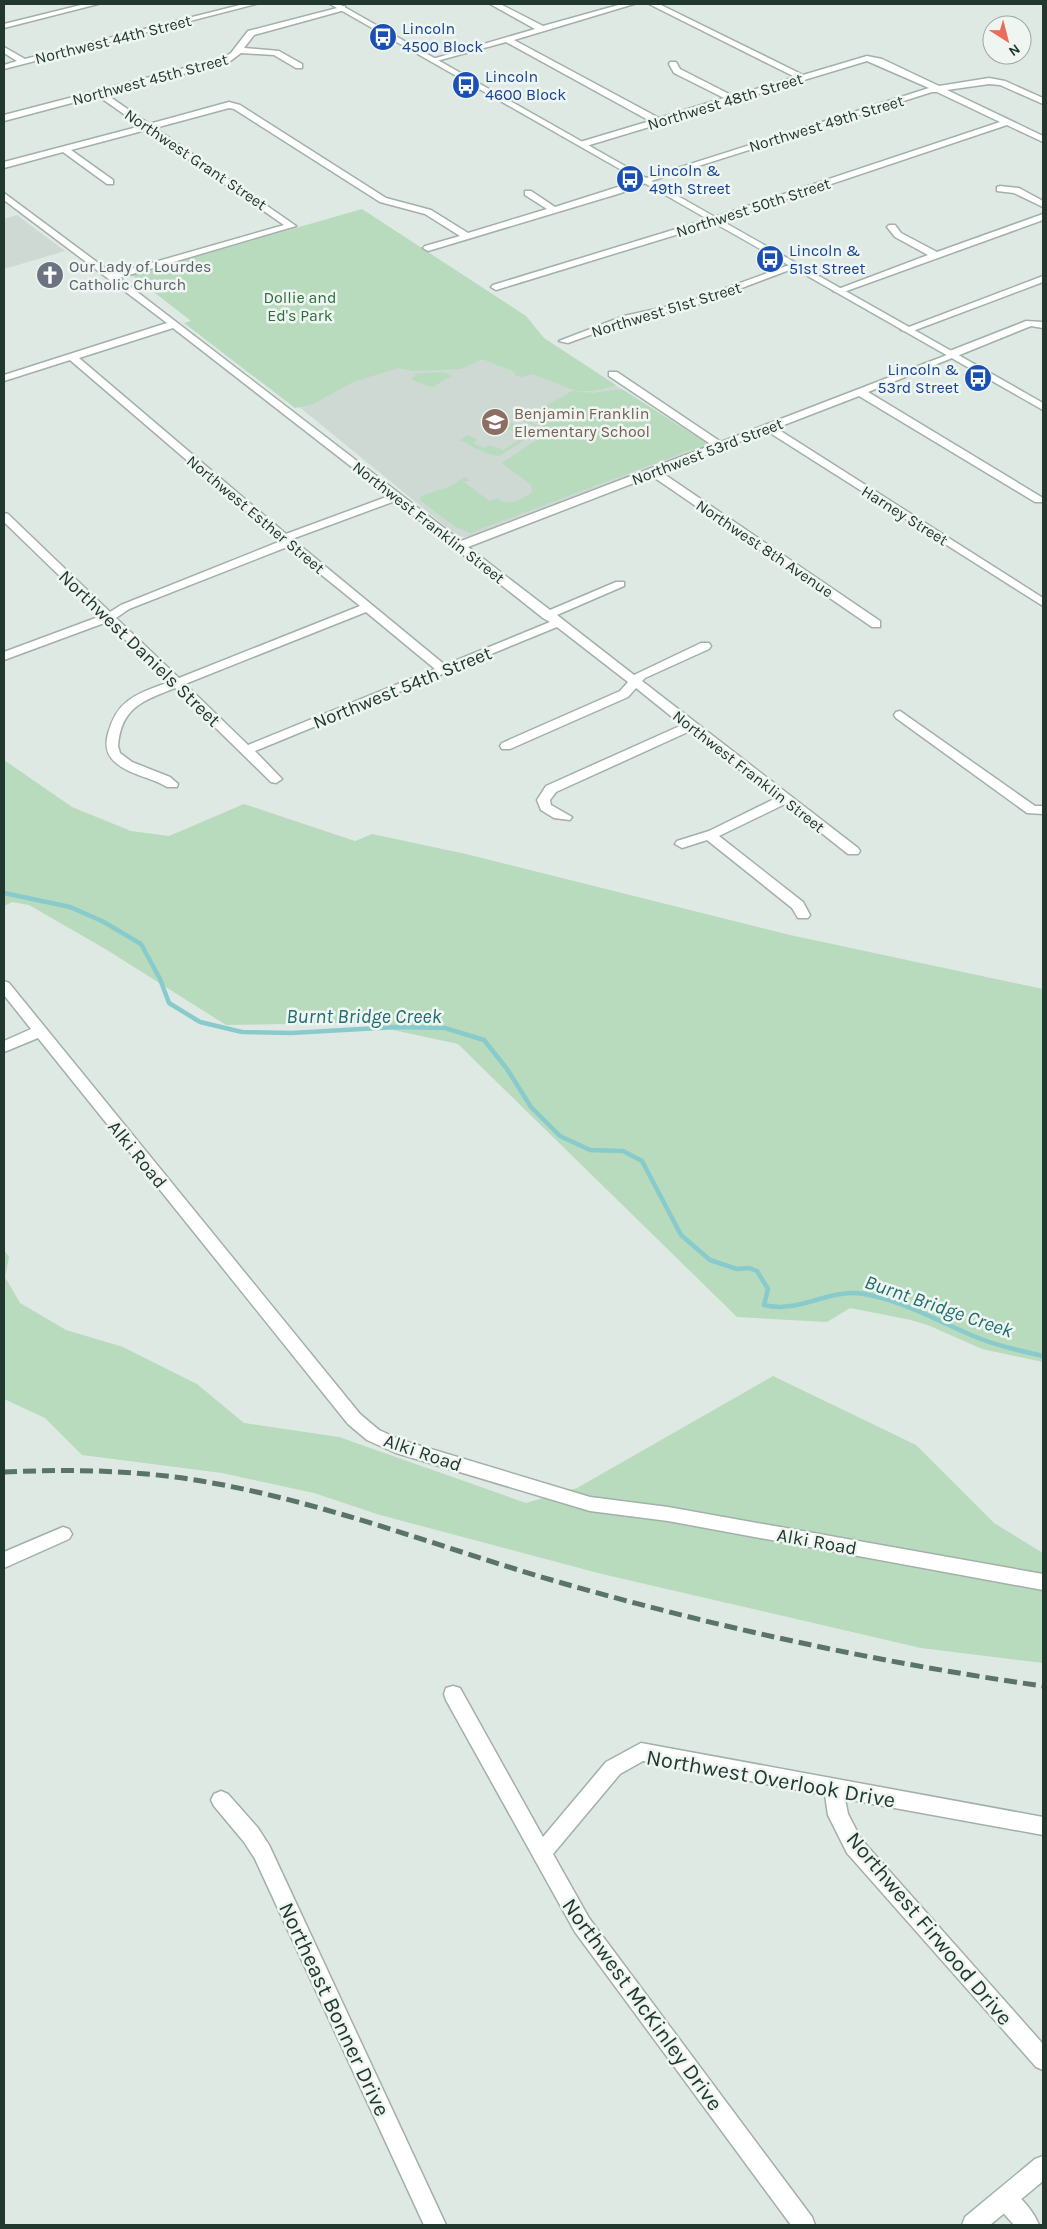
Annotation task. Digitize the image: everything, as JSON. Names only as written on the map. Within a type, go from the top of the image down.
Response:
[{"type":"street","points":[[4,26],[94,4]]},
{"type":"street","name":"Northwest 44th Street","points":[[4,66],[252,4]]},
{"type":"street","points":[[494,4],[542,29]]},
{"type":"street","points":[[433,60],[630,4]]},
{"type":"street","points":[[653,4],[803,78]]},
{"type":"street","points":[[338,6],[1043,407]]},
{"type":"street","name":"Northwest 45th Street","points":[[4,118],[226,60],[240,50],[244,39],[251,33],[338,6]]},
{"type":"street","points":[[46,9],[54,14]]},
{"type":"street","points":[[507,39],[659,122]]},
{"type":"street","points":[[4,48],[23,62]]},
{"type":"street","points":[[240,50],[276,53],[299,66]]},
{"type":"street","name":"Northwest 48th Street","points":[[583,144],[868,58],[879,61],[938,89]]},
{"type":"street","points":[[673,64],[677,70],[732,99]]},
{"type":"street","name":"Northwest 49th Street","points":[[428,248],[938,89],[989,81],[1002,83],[1043,101]]},
{"type":"street","points":[[938,89],[1043,139]]},
{"type":"street","name":"Northwest Grant Street","points":[[99,93],[291,226],[113,277]]},
{"type":"street","points":[[4,165],[229,105],[237,107],[381,199],[428,212],[467,236]]},
{"type":"street","name":"Northwest 50th Street","points":[[496,287],[715,220],[1008,122]]},
{"type":"street","points":[[64,149],[110,182]]},
{"type":"street","points":[[1000,188],[1016,190],[1043,204]]},
{"type":"street","points":[[528,194],[554,210]]},
{"type":"street","name":"Northwest Franklin Street","points":[[4,196],[174,324],[853,851]]},
{"type":"street","points":[[838,291],[1043,216]]},
{"type":"street","points":[[892,227],[898,235],[935,255]]},
{"type":"street","name":"Northwest 51st Street","points":[[564,341],[628,318],[691,304],[795,266]]},
{"type":"street","points":[[906,330],[1043,279]]},
{"type":"street","name":"Northwest 53rd Street","points":[[460,546],[768,428],[1030,323],[1043,325]]},
{"type":"street","points":[[4,378],[174,324]]},
{"type":"street","name":"Northwest Esther Street","points":[[70,356],[444,670]]},
{"type":"street","points":[[613,374],[720,446]]},
{"type":"street","points":[[860,392],[1039,500]]},
{"type":"street","name":"Harney Street","points":[[768,428],[1043,603]]},
{"type":"street","name":"Northwest 8th Avenue","points":[[654,472],[876,624]]},
{"type":"street","points":[[4,656],[109,617],[126,607],[287,540],[397,497]]},
{"type":"street","name":"Northwest Daniels Street","points":[[4,516],[276,779]]},
{"type":"street","points":[[547,615],[620,584]]},
{"type":"street","points":[[172,784],[165,778],[124,763],[112,748],[118,719],[129,704],[176,683],[368,607]]},
{"type":"street","name":"Northwest 54th Street","points":[[247,750],[558,623]]},
{"type":"street","points":[[506,746],[624,694],[641,675],[705,646]]},
{"type":"street","points":[[900,715],[1038,810]]},
{"type":"street","points":[[565,817],[550,813],[545,808],[543,801],[545,794],[551,788],[690,726]]},
{"type":"street","points":[[682,844],[709,835],[785,799]]},
{"type":"street","points":[[709,835],[798,905],[803,915]]},
{"type":"street","name":"Alki Road","points":[[4,986],[354,1419],[373,1435],[396,1446],[590,1504],[668,1514],[1043,1582]]},
{"type":"street","points":[[4,1047],[39,1031]]},
{"type":"street","points":[[4,1560],[63,1534]]},
{"type":"street","name":"Northwest McKinley Drive","points":[[453,1694],[582,1926],[804,2225]]},
{"type":"street","name":"Northwest Overlook Drive","points":[[541,1854],[613,1768],[641,1752],[789,1777],[834,1788],[1043,1826]]},
{"type":"street","name":"Northwest Firwood Drive","points":[[834,1788],[838,1815],[854,1846],[1043,2060]]},
{"type":"street","name":"Northeast Bonner Drive","points":[[221,1800],[247,1830],[262,1852],[436,2225]]},
{"type":"street","points":[[973,2225],[1043,2167]]},
{"type":"street","points":[[1006,2199],[1028,2225]]},
{"type":"shaded area","points":[[17,215],[65,251],[4,269],[4,219]]},
{"type":"shaded area","name":"Benjamin Franklin Elementary School","points":[[512,319],[704,442],[702,447],[473,536],[464,537],[456,535],[281,392]]},
{"type":"green space","name":"Dollie and Ed's Park","points":[[362,209],[526,316],[544,338],[616,385],[594,391],[576,391],[533,374],[521,377],[514,375],[515,372],[482,359],[461,369],[414,371],[398,368],[353,382],[313,404],[295,408],[184,323],[191,321],[132,275]]},
{"type":"green space","points":[[444,372],[452,376],[432,387],[411,379],[416,375],[413,374]]},
{"type":"green space","points":[[622,389],[705,442],[707,447],[690,450],[470,533],[454,526],[420,500],[421,496],[451,486],[465,477],[471,480],[464,482],[489,501],[497,498],[507,503],[523,498],[532,492],[531,485],[502,463],[544,435],[541,428],[523,421],[525,419],[539,427],[558,415],[548,411],[550,409],[569,418],[546,406],[572,391],[593,393]]},
{"type":"green space","points":[[512,423],[534,434],[499,456],[485,453],[460,440],[468,435],[478,440],[473,443],[485,448],[490,445],[503,450],[527,435],[504,428]]},
{"type":"green space","points":[[4,760],[72,807],[131,831],[169,836],[244,804],[355,841],[372,834],[466,854],[790,935],[1043,989],[1043,1362],[982,1349],[930,1326],[911,1320],[850,1308],[827,1322],[737,1317],[458,1044],[361,1023],[226,1025],[107,950],[29,905],[12,902],[4,906]]},
{"type":"green space","points":[[4,1250],[9,1257],[5,1277],[20,1303],[66,1330],[123,1347],[197,1384],[244,1423],[339,1437],[526,1503],[577,1488],[773,1376],[916,1445],[994,1523],[1043,1553],[1043,1663],[921,1648],[602,1574],[380,1515],[314,1493],[222,1473],[82,1455],[45,1418],[4,1399]]},
{"type":"waterway","name":"Burnt Bridge Creek","points":[[4,893],[70,907],[102,921],[141,944],[160,979],[169,1003],[200,1022],[242,1032],[291,1033],[397,1027],[445,1028],[484,1040],[507,1069],[531,1107],[560,1136],[590,1150],[623,1151],[642,1161],[681,1235],[710,1260],[737,1269],[749,1268],[757,1271],[768,1289],[764,1305],[789,1306],[839,1294],[864,1294],[909,1307],[989,1342],[1043,1356]]},
{"type":"railway","points":[[4,1472],[80,1471],[131,1473],[182,1478],[252,1491],[341,1514],[518,1570],[681,1615],[801,1643],[921,1667],[1043,1686]]},
{"type":"place","name":"Lincoln 4500 Block","points":[[383,37]]},
{"type":"place","name":"Lincoln 4600 Block","points":[[466,85]]},
{"type":"place","name":"Lincoln & 49th Street","points":[[630,179]]},
{"type":"place","name":"Lincoln & 51st Street","points":[[770,259]]},
{"type":"place","name":"Our Lady of Lourdes Catholic Church","points":[[50,275]]},
{"type":"place","name":"Lincoln & 53rd Street","points":[[978,378]]},
{"type":"place","name":"Benjamin Franklin Elementary School","points":[[495,422]]}]
